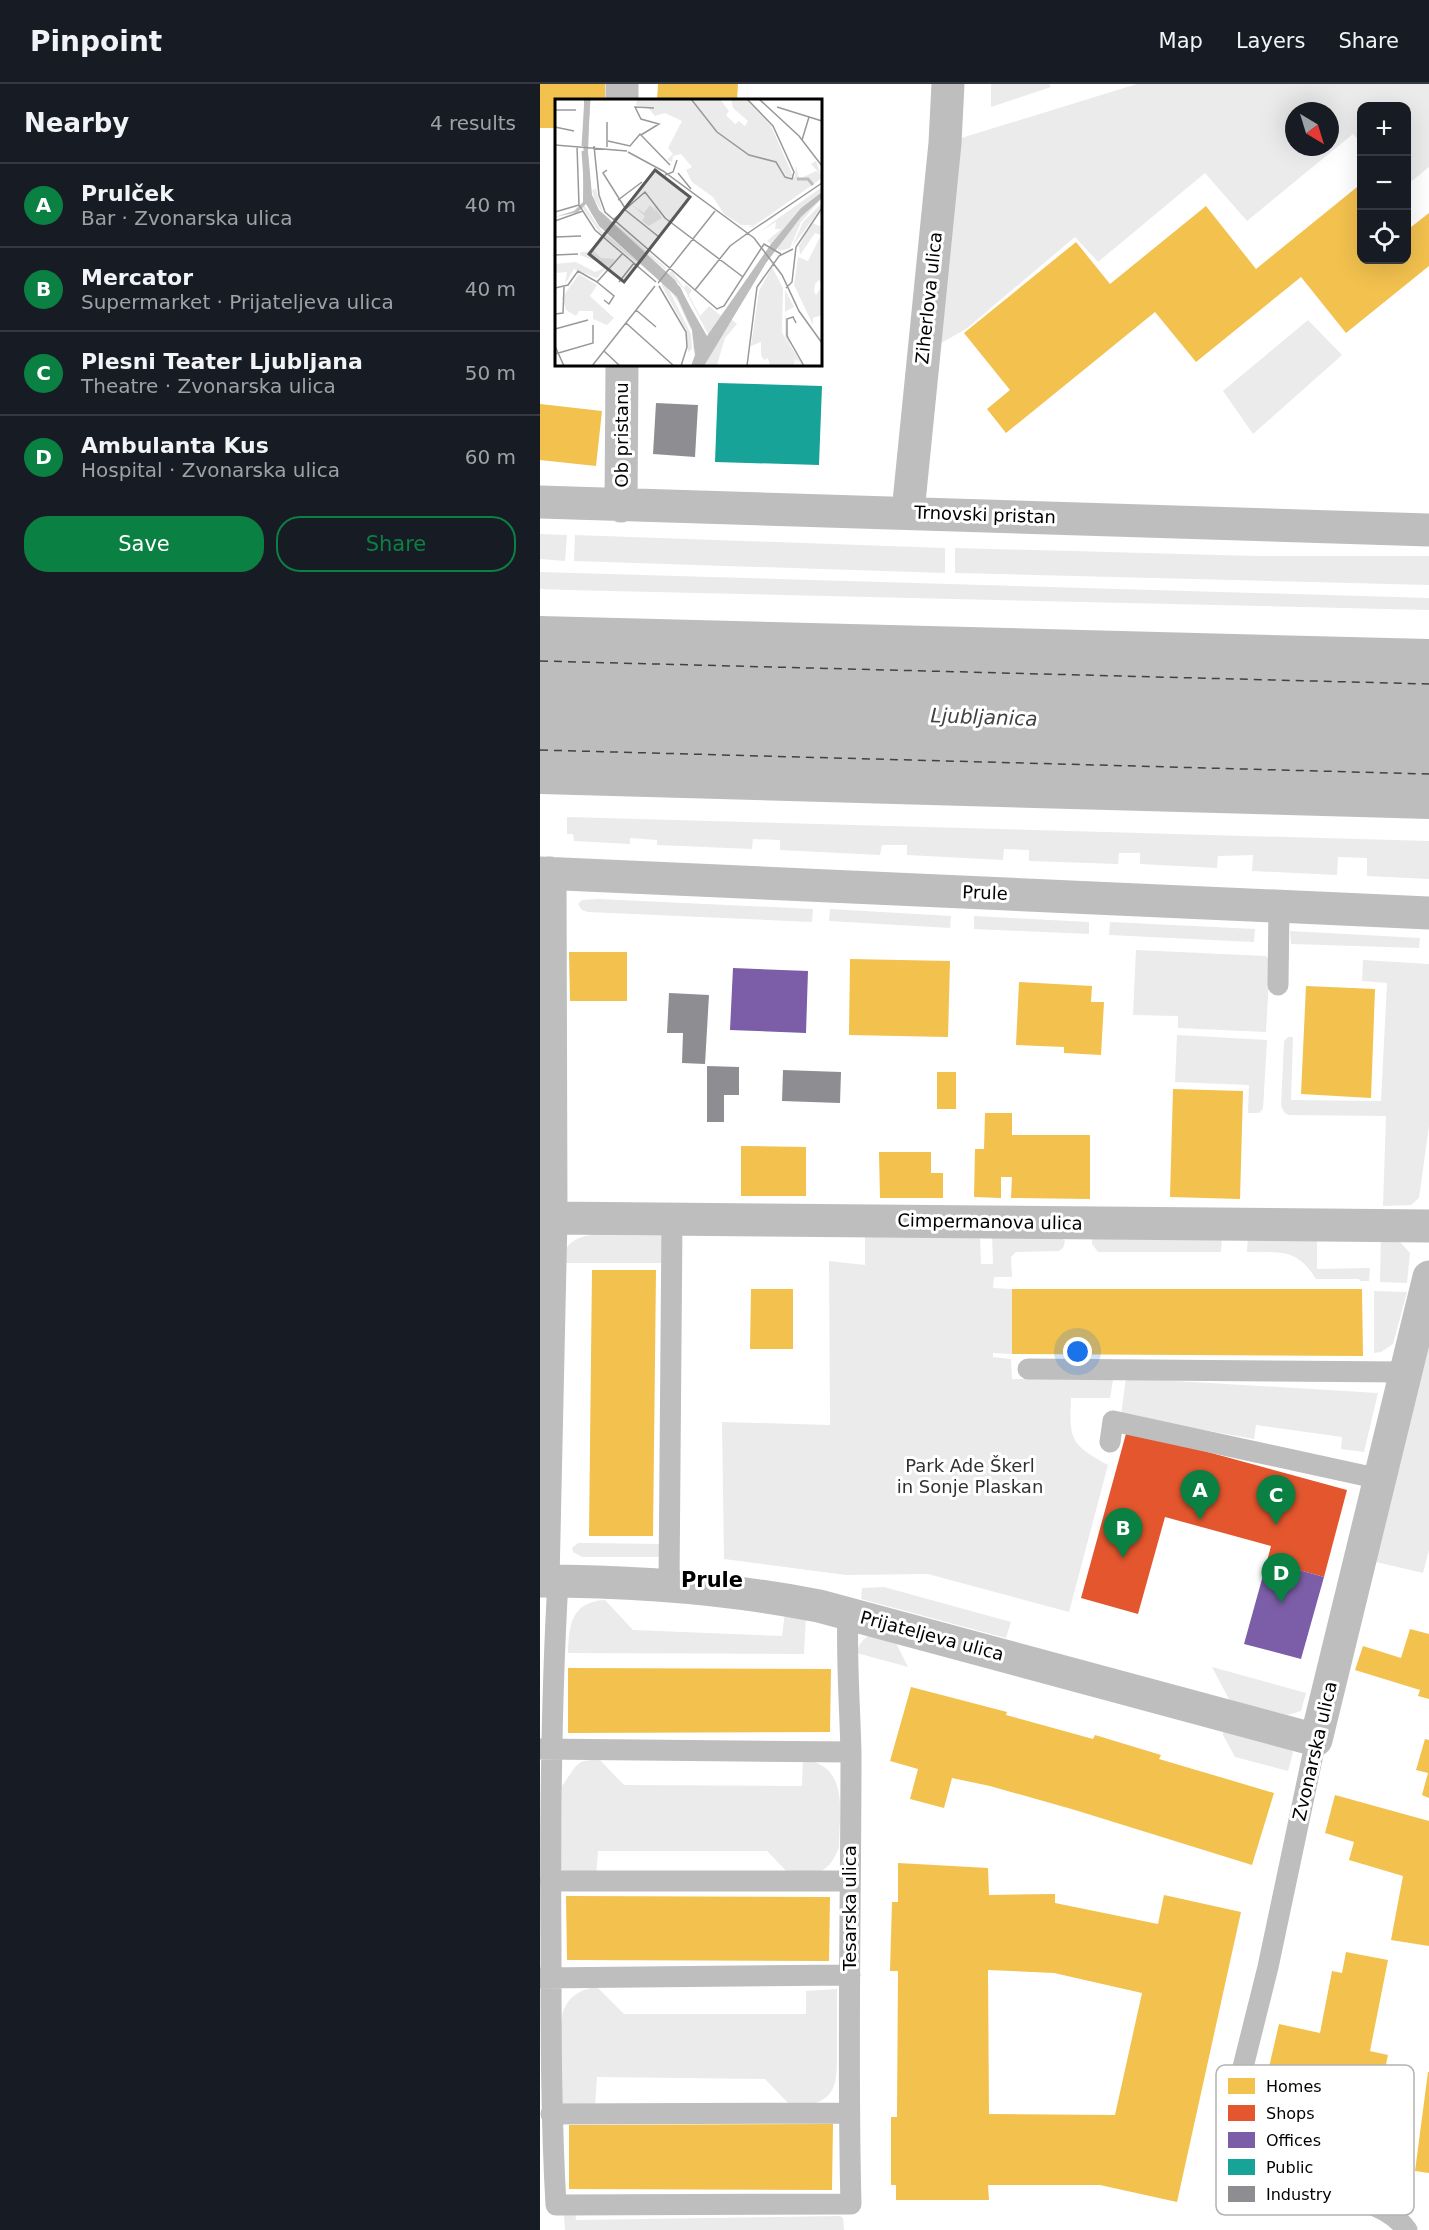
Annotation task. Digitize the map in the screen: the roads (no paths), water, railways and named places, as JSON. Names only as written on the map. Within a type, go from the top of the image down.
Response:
[{"type":"street","name":"Ziherlova ulica","points":[[908,512],[945,143],[948,84]]},
{"type":"street","name":"Ob pristanu","points":[[621,506],[622,366]]},
{"type":"street","name":"Trnovski pristan","points":[[540,502],[1429,530]]},
{"type":"street","name":"Prule","points":[[545,873],[1429,913]]},
{"type":"street","points":[[545,873],[550,1218],[547,1581]]},
{"type":"street","name":"Cimpermanova ulica","points":[[550,1218],[1429,1226]]},
{"type":"street","name":"Zvonarska ulica","points":[[1316,1740],[1429,1277]]},
{"type":"street","name":"Prijateljeva ulica","points":[[547,1581],[669,1586],[775,1597],[848,1613],[1316,1740]]},
{"type":"lane","points":[[1278,986],[1279,906]]},
{"type":"lane","points":[[669,1586],[672,1219]]},
{"type":"lane","points":[[1028,1369],[1406,1372]]},
{"type":"lane","points":[[1110,1442],[1113,1421],[1380,1479]]},
{"type":"lane","points":[[547,1581],[553,1653],[546,1749],[545,2092],[551,2114],[849,2113]]},
{"type":"lane","name":"Tesarska ulica","points":[[551,2114],[556,2205],[851,2204],[849,1881],[851,1752],[846,1661],[848,1613]]},
{"type":"lane","name":"Zvonarska ulica","points":[[1244,2065],[1268,1967],[1316,1740]]},
{"type":"lane","points":[[546,1749],[851,1752]]},
{"type":"lane","points":[[547,1871],[849,1881]]},
{"type":"lane","points":[[545,1978],[850,1975]]},
{"type":"lane","name":"Zvonarska ulica","points":[[1390,2215],[1407,2230]]},
{"type":"water","name":"Ljubljanica","points":[[540,616],[1429,639],[1429,819],[540,794]]},
{"type":"place","name":"Prulček","points":[[1200,1520]]},
{"type":"place","name":"Plesni Teater Ljubljana","points":[[1276,1525]]},
{"type":"place","name":"Mercator","points":[[1123,1558]]},
{"type":"place","name":"Ambulanta Kus","points":[[1281,1603]]},
{"type":"district","name":"Prule","points":[[712,1580]]},
{"type":"park label","name":"Park Ade Škerl in Sonje Plaskan","points":[[970,1476]]}]
